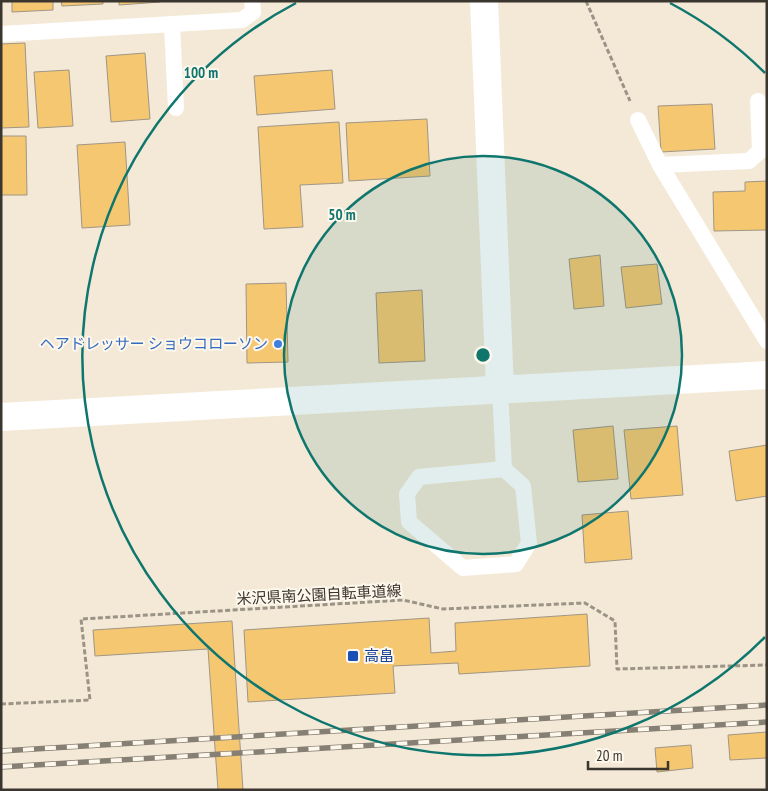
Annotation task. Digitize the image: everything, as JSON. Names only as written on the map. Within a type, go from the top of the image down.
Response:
[{"type":"street","points":[[484,1],[500,389]]},
{"type":"street","points":[[1,417],[767,375]]},
{"type":"lane","points":[[1,34],[242,20],[253,12],[252,1]]},
{"type":"lane","points":[[172,25],[176,108]]},
{"type":"lane","points":[[660,165],[749,161],[760,151],[758,101]]},
{"type":"lane","points":[[638,120],[660,165],[767,341]]},
{"type":"lane","points":[[500,389],[504,469],[523,486],[528,543],[516,564],[463,568],[409,522],[406,494],[419,477],[504,469]]},
{"type":"path","points":[[586,1],[638,120]]},
{"type":"path","name":"米沢県南公園自転車道線","points":[[1,704],[90,700],[81,619],[403,600],[443,609],[585,603],[614,622],[617,669],[767,665]]},
{"type":"building","points":[[12,1],[53,1],[53,10],[12,12]]},
{"type":"building","points":[[61,1],[103,1],[103,4],[62,6]]},
{"type":"building","points":[[119,1],[160,1],[160,2],[119,5]]},
{"type":"building","points":[[25,43],[29,127],[1,128],[1,44]]},
{"type":"building","points":[[145,53],[150,119],[111,122],[106,56]]},
{"type":"building","points":[[69,70],[73,126],[38,128],[34,72]]},
{"type":"building","points":[[332,70],[335,109],[257,115],[254,76]]},
{"type":"building","points":[[712,104],[715,149],[661,152],[658,106]]},
{"type":"building","points":[[427,119],[430,176],[349,181],[346,123]]},
{"type":"building","points":[[339,122],[343,183],[300,185],[303,227],[264,229],[258,127]]},
{"type":"building","points":[[1,136],[26,136],[27,195],[1,195]]},
{"type":"building","points":[[125,142],[130,225],[82,228],[77,145]]},
{"type":"building","points":[[767,181],[767,230],[714,231],[713,192],[745,191],[745,182]]},
{"type":"building","points":[[600,255],[604,306],[574,309],[569,259]]},
{"type":"building","points":[[657,264],[662,304],[626,308],[621,267]]},
{"type":"building","points":[[286,283],[288,362],[247,363],[246,284]]},
{"type":"building","points":[[422,290],[425,361],[379,363],[376,293]]},
{"type":"building","points":[[613,426],[618,479],[578,482],[573,430]]},
{"type":"building","points":[[677,426],[683,495],[631,499],[624,430]]},
{"type":"building","points":[[767,445],[767,496],[736,501],[729,451]]},
{"type":"building","points":[[628,511],[632,559],[585,563],[582,515]]},
{"type":"building","points":[[587,614],[590,666],[459,674],[458,663],[393,666],[395,693],[248,702],[244,630],[429,618],[431,653],[456,651],[455,623]]},
{"type":"building","points":[[232,621],[243,790],[218,790],[208,649],[95,656],[93,630]]},
{"type":"building","points":[[767,732],[767,758],[730,760],[728,735]]},
{"type":"building","points":[[691,745],[693,768],[657,772],[655,748]]},
{"type":"railway","points":[[1,751],[767,705]]},
{"type":"railway","points":[[1,767],[767,722]]},
{"type":"place","name":"ヘアドレッサー ショウコローソン","points":[[278,344]]},
{"type":"place","name":"高畠","points":[[353,656]]}]
